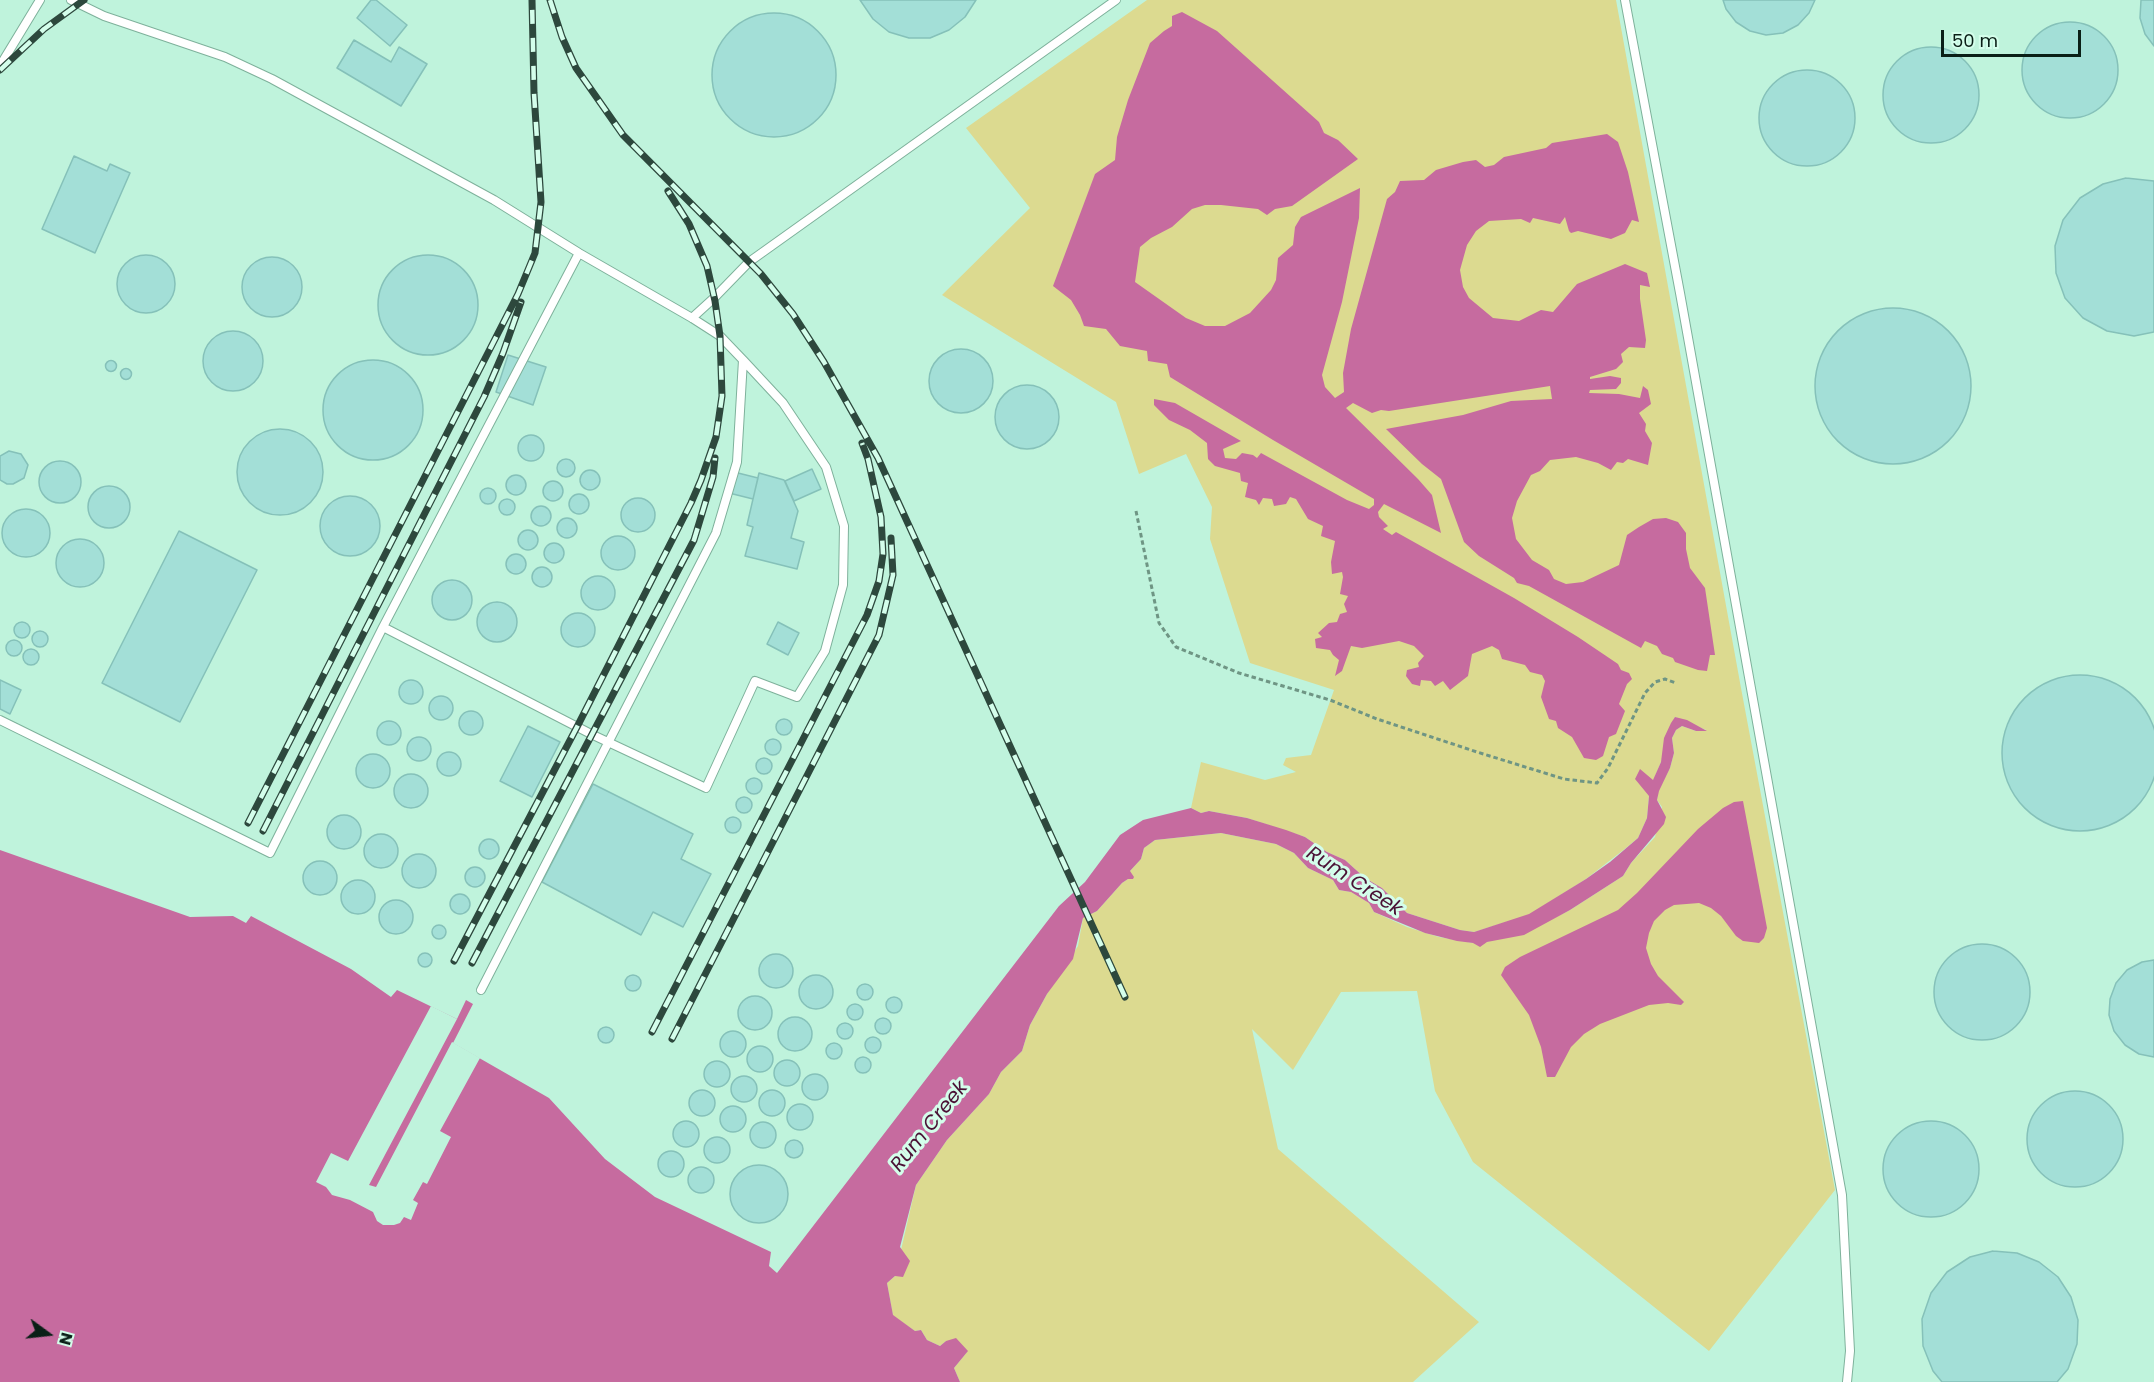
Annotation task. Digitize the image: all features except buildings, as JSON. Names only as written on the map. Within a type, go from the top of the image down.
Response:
[{"type":"lane","points":[[0,66],[40,0]]},
{"type":"lane","points":[[71,0],[104,16],[225,57],[272,79],[407,155],[494,200],[720,336],[783,403],[826,466],[844,526],[843,585],[825,651],[797,697],[755,681],[706,788],[608,742],[382,627]]},
{"type":"lane","points":[[692,318],[749,262],[1116,0]]},
{"type":"lane","points":[[1625,0],[1842,1195],[1850,1351],[1847,1382]]},
{"type":"lane","points":[[0,720],[270,853],[382,627],[579,253]]},
{"type":"lane","points":[[481,990],[716,533],[737,462],[743,360]]},
{"type":"path","points":[[1136,511],[1159,623],[1176,647],[1239,673],[1330,700],[1377,718],[1564,780],[1597,783],[1608,768],[1644,693],[1655,682],[1665,679],[1676,683]]},
{"type":"shaded area","points":[[1147,0],[1616,0],[1835,1190],[1709,1351],[1473,1162],[1435,1091],[1417,991],[1341,992],[1293,1070],[1252,1029],[1278,1149],[1479,1322],[1413,1382],[960,1382],[954,1368],[967,1352],[946,1341],[940,1346],[927,1340],[921,1330],[915,1331],[893,1316],[887,1283],[895,1276],[916,1185],[947,1140],[989,1094],[1001,1072],[1022,1051],[1030,1025],[1078,946],[1083,918],[1097,911],[1128,879],[1130,871],[1141,859],[1144,848],[1155,840],[1221,833],[1276,844],[1294,853],[1308,868],[1333,880],[1339,890],[1351,892],[1369,903],[1374,912],[1407,927],[1439,937],[1473,943],[1487,942],[1548,921],[1570,910],[1623,876],[1631,863],[1655,837],[1662,807],[1657,800],[1658,791],[1670,768],[1674,753],[1672,738],[1676,730],[1682,726],[1696,731],[1706,730],[1675,717],[1653,781],[1647,818],[1638,838],[1586,879],[1529,915],[1474,932],[1460,930],[1407,913],[1382,888],[1365,878],[1345,860],[1327,852],[1305,837],[1247,818],[1209,811],[1201,813],[1191,808],[1201,762],[1265,780],[1296,772],[1283,765],[1286,758],[1311,755],[1334,690],[1250,663],[1210,539],[1212,507],[1186,454],[1139,474],[1116,402],[942,295],[1030,208],[966,128]]},
{"type":"water","points":[[1182,12],[1217,31],[1319,122],[1324,133],[1338,140],[1358,159],[1292,206],[1275,209],[1267,215],[1258,209],[1221,205],[1205,205],[1192,209],[1172,227],[1151,238],[1140,247],[1135,282],[1186,318],[1205,326],[1225,326],[1250,313],[1271,290],[1276,280],[1278,258],[1293,245],[1295,227],[1301,217],[1360,188],[1359,218],[1342,302],[1322,375],[1325,387],[1335,398],[1344,392],[1343,373],[1351,329],[1387,199],[1395,192],[1400,181],[1424,180],[1436,170],[1463,162],[1476,160],[1485,167],[1494,165],[1504,157],[1546,148],[1552,143],[1607,134],[1618,142],[1628,172],[1639,222],[1632,220],[1625,233],[1611,239],[1578,231],[1571,233],[1565,217],[1560,224],[1533,218],[1530,223],[1521,219],[1489,221],[1476,231],[1467,245],[1460,270],[1463,287],[1469,298],[1493,318],[1519,321],[1541,310],[1553,312],[1577,284],[1625,264],[1647,273],[1650,287],[1640,285],[1645,348],[1629,347],[1621,354],[1623,362],[1616,369],[1590,377],[1590,379],[1610,376],[1621,378],[1621,383],[1616,389],[1590,390],[1589,393],[1619,394],[1640,398],[1643,386],[1648,390],[1651,404],[1639,413],[1646,424],[1645,431],[1652,443],[1648,465],[1628,459],[1623,463],[1617,462],[1611,470],[1598,463],[1576,457],[1550,460],[1540,471],[1531,475],[1517,501],[1512,518],[1516,539],[1532,560],[1549,570],[1554,579],[1566,584],[1583,582],[1619,565],[1627,535],[1653,519],[1666,518],[1678,522],[1686,533],[1686,549],[1690,568],[1705,588],[1715,655],[1710,655],[1707,671],[1675,662],[1673,658],[1662,654],[1657,646],[1645,641],[1641,648],[1529,586],[1517,583],[1514,578],[1479,556],[1464,542],[1441,479],[1386,429],[1463,415],[1511,401],[1552,399],[1550,386],[1372,413],[1353,403],[1346,408],[1432,495],[1441,533],[1384,504],[1378,512],[1379,517],[1388,526],[1383,529],[1392,535],[1396,532],[1514,598],[1578,637],[1618,664],[1621,670],[1629,673],[1632,679],[1627,684],[1619,704],[1625,711],[1616,734],[1609,737],[1603,756],[1596,760],[1584,758],[1572,737],[1558,728],[1556,721],[1549,719],[1541,697],[1545,681],[1542,675],[1530,672],[1525,665],[1502,659],[1499,650],[1492,646],[1472,654],[1468,676],[1450,690],[1443,681],[1435,686],[1431,681],[1421,680],[1420,686],[1412,684],[1406,676],[1407,670],[1419,667],[1418,663],[1424,656],[1414,646],[1399,641],[1362,648],[1351,646],[1342,671],[1335,676],[1339,660],[1330,650],[1316,648],[1315,639],[1322,637],[1318,633],[1329,623],[1337,622],[1340,614],[1347,612],[1344,604],[1348,596],[1340,594],[1342,572],[1332,574],[1331,562],[1335,541],[1321,536],[1323,526],[1308,519],[1296,499],[1290,497],[1286,504],[1274,506],[1272,499],[1263,498],[1259,505],[1256,500],[1245,497],[1248,483],[1241,481],[1240,473],[1215,466],[1208,459],[1207,443],[1190,430],[1169,420],[1154,405],[1154,399],[1175,403],[1241,441],[1223,449],[1225,458],[1236,459],[1242,453],[1257,458],[1261,453],[1347,500],[1369,509],[1374,505],[1374,499],[1170,377],[1167,364],[1148,361],[1147,351],[1120,346],[1106,329],[1084,326],[1071,300],[1053,286],[1095,174],[1115,160],[1117,137],[1128,100],[1150,43],[1172,26],[1172,16]]},
{"type":"water","name":"Rum Creek","points":[[1675,717],[1687,720],[1707,731],[1696,731],[1682,726],[1676,730],[1672,738],[1674,753],[1670,768],[1657,800],[1666,817],[1664,824],[1623,876],[1570,910],[1524,935],[1487,942],[1480,947],[1473,943],[1425,933],[1374,912],[1369,903],[1351,892],[1339,890],[1333,880],[1308,868],[1294,853],[1276,844],[1221,833],[1155,840],[1144,848],[1141,859],[1130,871],[1133,879],[1122,883],[1097,911],[1083,918],[1073,959],[1047,994],[1030,1025],[1022,1051],[1001,1072],[989,1094],[947,1140],[916,1185],[900,1247],[910,1261],[903,1277],[895,1276],[887,1283],[893,1315],[915,1331],[921,1330],[927,1340],[940,1346],[956,1338],[968,1351],[954,1368],[960,1382],[0,1382],[0,850],[190,917],[233,916],[246,923],[251,916],[351,969],[391,997],[397,990],[457,1019],[466,1000],[473,1004],[453,1043],[549,1098],[605,1159],[655,1197],[771,1252],[769,1266],[777,1273],[1059,906],[1085,882],[1120,835],[1143,820],[1191,808],[1201,813],[1209,811],[1247,818],[1286,830],[1305,837],[1327,852],[1345,860],[1365,878],[1382,888],[1407,913],[1460,930],[1474,932],[1529,914],[1586,879],[1638,838],[1647,818],[1649,796],[1635,779],[1640,769],[1653,780],[1661,762],[1664,738]]},
{"type":"water","points":[[1743,801],[1767,928],[1764,938],[1759,943],[1743,941],[1736,936],[1721,916],[1711,908],[1699,903],[1674,905],[1665,910],[1654,921],[1646,948],[1658,976],[1684,1002],[1681,1005],[1668,1003],[1649,1005],[1600,1024],[1584,1034],[1571,1047],[1555,1077],[1547,1077],[1541,1047],[1529,1015],[1501,975],[1505,967],[1520,957],[1618,910],[1698,829],[1723,808],[1734,802]]},
{"type":"pier","points":[[431,1006],[457,1019],[369,1185],[376,1187],[452,1042],[480,1058],[440,1131],[451,1137],[427,1184],[423,1182],[413,1200],[418,1203],[411,1220],[404,1217],[400,1223],[383,1225],[377,1221],[373,1212],[350,1200],[332,1195],[326,1187],[316,1182],[331,1153],[348,1161]]},
{"type":"railway","points":[[0,70],[44,29],[84,0]]},
{"type":"railway","points":[[248,823],[518,294],[535,253],[541,202],[534,93],[532,0]]},
{"type":"railway","points":[[550,0],[562,37],[576,68],[623,135],[761,274],[793,314],[824,362],[878,458],[1125,997]]},
{"type":"railway","points":[[454,961],[691,503],[716,437],[722,396],[720,336],[715,301],[707,266],[689,224],[668,191]]},
{"type":"railway","points":[[263,831],[484,397],[521,302]]},
{"type":"railway","points":[[652,1032],[867,615],[879,581],[883,554],[881,517],[868,459],[862,443]]},
{"type":"railway","points":[[472,963],[694,540],[713,477],[715,458]]},
{"type":"railway","points":[[672,1039],[879,635],[893,575],[891,538]]}]
